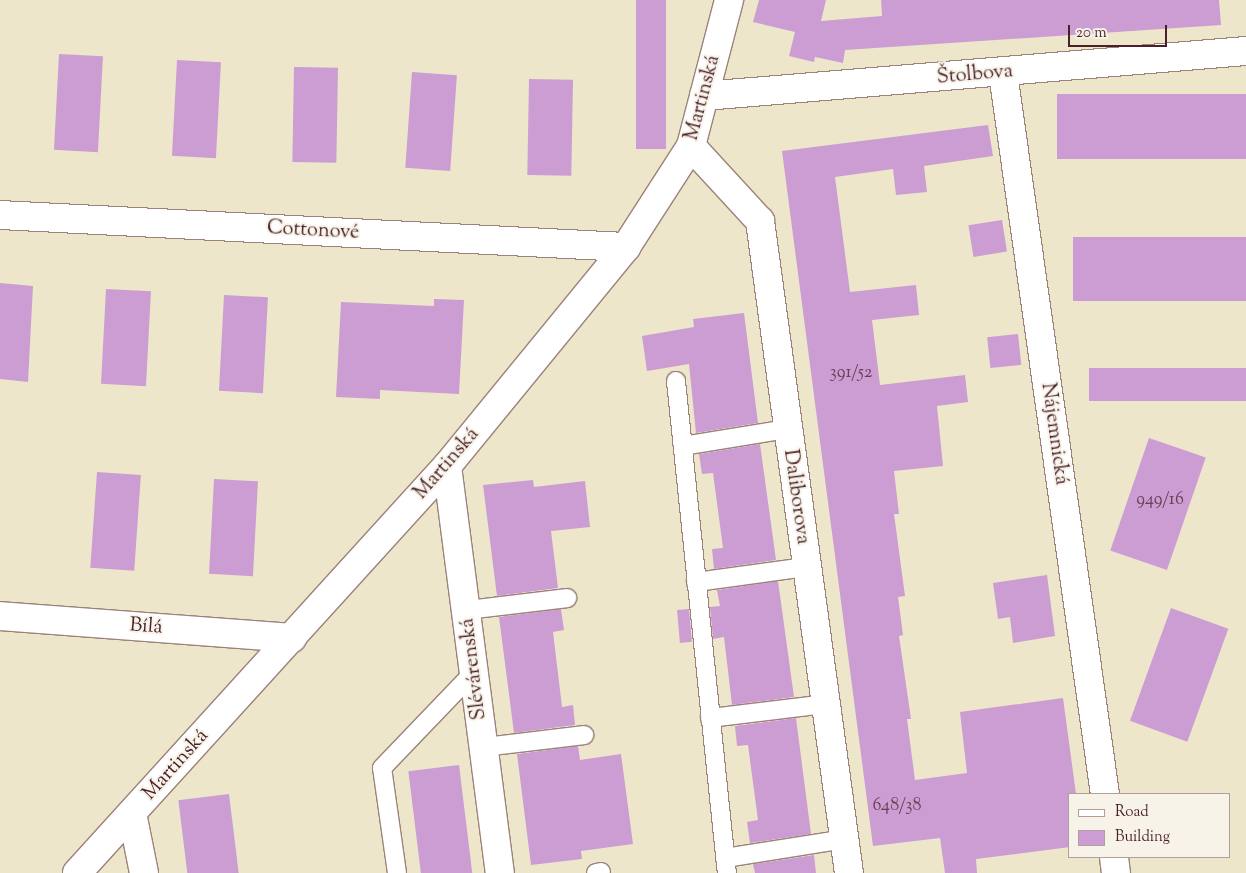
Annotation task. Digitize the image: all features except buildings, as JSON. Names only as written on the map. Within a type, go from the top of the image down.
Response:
[{"type":"street","name":"Martinská","points":[[77,873],[447,466],[626,247],[691,146],[729,0]]},
{"type":"street","name":"Štolbova","points":[[704,96],[1003,73],[1246,51]]},
{"type":"street","name":"Nájemnická","points":[[1003,73],[1105,793]]},
{"type":"street","name":"Daliborova","points":[[691,146],[760,221],[849,873]]},
{"type":"street","name":"Cottonové","points":[[0,215],[626,247]]},
{"type":"street","name":"Slévárenská","points":[[447,466],[500,873]]},
{"type":"street","name":"Bílá","points":[[0,616],[292,638]]},
{"type":"street","points":[[132,813],[144,873]]},
{"type":"street","points":[[1114,858],[1116,873]]},
{"type":"lane","points":[[676,381],[726,865],[845,839]]},
{"type":"lane","points":[[683,446],[787,429]]},
{"type":"lane","points":[[696,582],[806,567]]},
{"type":"lane","points":[[467,610],[567,598]]},
{"type":"lane","points":[[397,873],[382,768],[474,672]]},
{"type":"lane","points":[[710,718],[826,704]]},
{"type":"lane","points":[[484,747],[584,735]]},
{"type":"lane","points":[[596,873],[601,872]]}]
